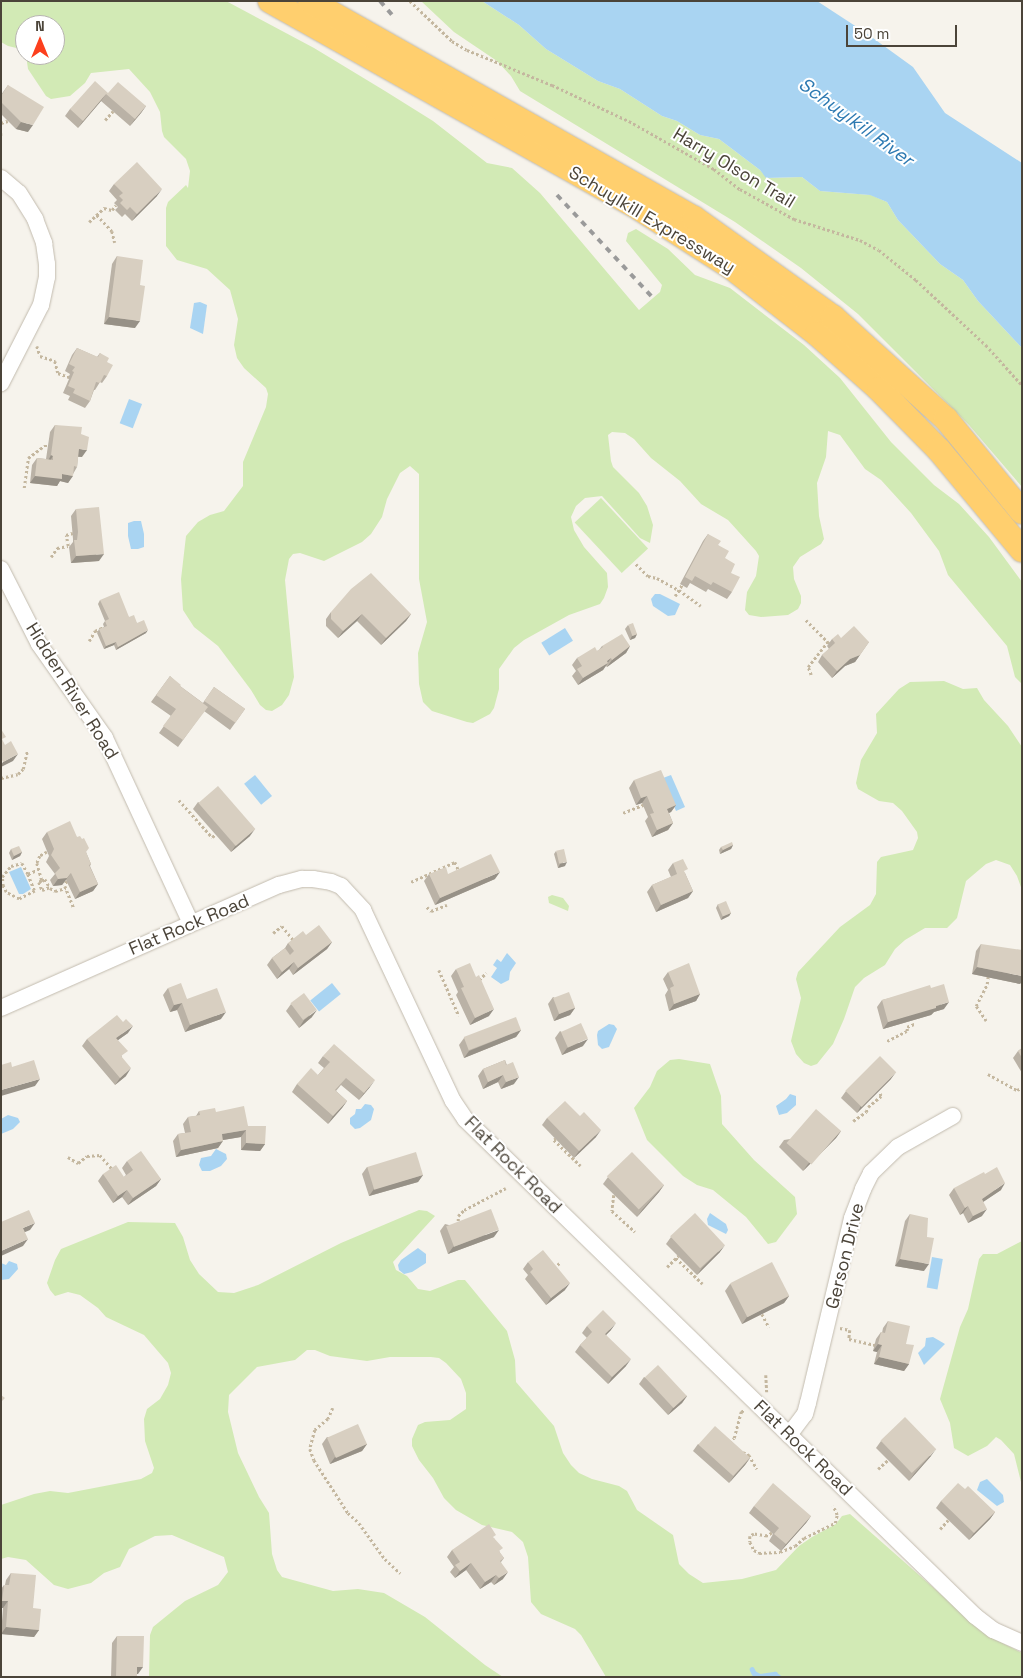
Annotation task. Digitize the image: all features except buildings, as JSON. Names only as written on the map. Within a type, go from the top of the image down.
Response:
[{"type":"highway","name":"Schuylkill Expressway","points":[[270,1],[640,209],[731,267],[817,334],[879,388],[939,450],[1022,550]]},
{"type":"highway","name":"Schuylkill Expressway","points":[[310,1],[694,218],[833,317],[946,419],[1022,512]]},
{"type":"street","points":[[1,178],[18,193],[35,219],[45,249],[47,276],[41,305],[1,383]]},
{"type":"street","name":"Hidden River Road","points":[[1,569],[39,644],[105,738],[191,923]]},
{"type":"street","name":"Flat Rock Road","points":[[1,1008],[290,881],[302,879],[323,880],[345,890],[358,902],[366,915],[453,1101],[465,1119],[975,1616],[993,1630],[1022,1643]]},
{"type":"street","name":"Gerson Drive","points":[[789,1435],[805,1414],[856,1204],[872,1173],[898,1147],[953,1116]]},
{"type":"path","name":"Harry Olson Trail","points":[[410,1],[452,40],[467,50],[560,88],[630,122],[707,164],[740,189],[794,219],[853,238],[879,250],[916,280],[986,346],[1022,385]]},
{"type":"path","points":[[105,120],[113,111]]},
{"type":"path","points":[[1,124],[8,121]]},
{"type":"path","points":[[89,222],[104,208],[112,210],[116,205]]},
{"type":"path","points":[[97,215],[112,231],[115,243]]},
{"type":"path","points":[[37,346],[40,356],[55,361],[58,373],[68,377]]},
{"type":"path","points":[[24,488],[28,458],[44,446],[48,446]]},
{"type":"path","points":[[50,557],[57,548],[68,546],[66,535],[73,532]]},
{"type":"path","points":[[636,564],[648,576],[679,590],[701,606]]},
{"type":"path","points":[[675,596],[682,585]]},
{"type":"path","points":[[806,620],[829,643],[808,667],[811,675]]},
{"type":"path","points":[[89,641],[95,631],[104,627]]},
{"type":"path","points":[[1,778],[18,774],[23,769],[27,751]]},
{"type":"path","points":[[179,800],[212,837],[215,834]]},
{"type":"path","points":[[623,813],[643,804]]},
{"type":"path","points":[[47,852],[40,856],[37,863],[42,881],[39,882],[42,890],[50,888]]},
{"type":"path","points":[[16,858],[18,864]]},
{"type":"path","points":[[411,882],[455,862],[459,872]]},
{"type":"path","points":[[22,863],[28,874],[35,891],[19,898],[6,892],[2,877],[11,866],[22,863]]},
{"type":"path","points":[[28,874],[38,870]]},
{"type":"path","points":[[42,881],[45,879],[50,888],[55,891],[66,888]]},
{"type":"path","points":[[67,881],[66,888],[74,908]]},
{"type":"path","points":[[427,907],[431,911],[446,905]]},
{"type":"path","points":[[273,933],[282,926],[294,941]]},
{"type":"path","points":[[439,970],[459,1016]]},
{"type":"path","points":[[473,973],[480,987]]},
{"type":"path","points":[[477,981],[486,973]]},
{"type":"path","points":[[986,1021],[976,1006],[988,976]]},
{"type":"path","points":[[887,1041],[907,1031],[907,1027],[914,1024]]},
{"type":"path","points":[[988,1074],[1017,1090],[1022,1088]]},
{"type":"path","points":[[853,1121],[866,1112],[868,1107],[881,1096],[879,1092]]},
{"type":"path","points":[[556,1139],[554,1140],[581,1166]]},
{"type":"path","points":[[68,1157],[78,1163],[87,1156],[100,1155],[116,1174],[114,1176]]},
{"type":"path","points":[[458,1225],[458,1216],[464,1210],[506,1188]]},
{"type":"path","points":[[614,1195],[612,1211],[635,1232]]},
{"type":"path","points":[[667,1267],[677,1257],[704,1284]]},
{"type":"path","points":[[549,1270],[560,1263]]},
{"type":"path","points":[[762,1314],[769,1327]]},
{"type":"path","points":[[828,1325],[850,1330],[849,1339],[874,1345]]},
{"type":"path","points":[[734,1447],[728,1446],[734,1438],[740,1412],[754,1401]]},
{"type":"path","points":[[333,1408],[328,1419],[315,1430],[310,1449],[314,1460],[348,1513],[359,1523],[385,1559],[400,1573]]},
{"type":"path","points":[[738,1449],[749,1455],[757,1469]]},
{"type":"path","points":[[878,1469],[888,1460]]},
{"type":"path","points":[[772,1533],[767,1536],[750,1536],[750,1542],[754,1550],[760,1553],[780,1552],[795,1546],[804,1538],[835,1523],[837,1515],[832,1506]]},
{"type":"path","points":[[940,1529],[948,1520]]},
{"type":"green space","points":[[1,1],[226,1],[314,48],[385,91],[433,121],[487,163],[512,168],[540,193],[639,310],[660,292],[662,285],[626,241],[628,233],[636,229],[668,249],[695,275],[730,288],[804,345],[840,378],[891,442],[934,485],[959,504],[989,537],[1022,582],[1022,684],[1015,677],[1007,646],[948,575],[939,551],[911,513],[881,480],[865,469],[840,435],[828,431],[826,457],[817,483],[819,516],[824,539],[821,544],[800,557],[793,567],[794,579],[801,596],[801,603],[798,609],[788,615],[761,617],[749,615],[745,610],[747,592],[756,576],[759,556],[756,551],[728,520],[701,504],[680,481],[651,458],[634,439],[625,433],[612,432],[608,435],[613,467],[639,493],[647,506],[653,525],[650,543],[640,538],[602,496],[585,498],[576,506],[571,517],[574,530],[584,547],[607,573],[608,587],[604,598],[600,604],[569,615],[524,640],[514,648],[499,669],[499,689],[494,708],[490,714],[473,723],[467,722],[432,711],[423,702],[419,684],[418,653],[427,622],[419,579],[419,474],[410,466],[400,473],[387,499],[382,517],[371,534],[362,542],[324,561],[300,553],[293,554],[289,559],[285,580],[294,677],[289,695],[282,705],[272,711],[266,710],[260,705],[218,646],[194,627],[183,610],[181,579],[186,536],[198,522],[210,515],[224,511],[243,486],[243,462],[266,407],[268,394],[266,388],[244,368],[237,358],[234,345],[238,319],[230,290],[207,269],[177,260],[166,246],[166,208],[168,202],[186,185],[188,188],[190,171],[186,159],[164,137],[160,112],[150,92],[129,69],[91,73],[85,83],[70,96],[51,99],[46,96],[28,69],[27,65],[65,65],[65,15],[15,15],[15,48],[1,42]]},
{"type":"green space","points":[[421,1],[482,1],[519,25],[546,49],[598,81],[620,89],[662,116],[677,121],[700,135],[719,139],[760,170],[767,178],[802,177],[820,191],[871,195],[887,202],[898,220],[940,264],[963,280],[978,301],[1022,348],[1022,487],[969,425],[858,314],[801,268],[735,222],[520,91],[511,76],[497,61],[454,32]]},
{"type":"green space","points":[[601,498],[648,548],[622,573],[575,523]]},
{"type":"green space","points":[[944,681],[963,689],[977,688],[984,700],[1008,726],[1022,747],[1022,890],[1017,876],[1010,865],[996,860],[986,864],[966,881],[957,918],[947,928],[925,928],[905,940],[895,949],[885,965],[864,978],[855,987],[833,1044],[817,1064],[811,1066],[804,1063],[796,1054],[791,1041],[801,998],[796,979],[798,972],[840,927],[870,905],[876,894],[877,862],[881,857],[913,850],[918,838],[917,832],[902,811],[893,803],[879,801],[858,789],[856,783],[861,760],[877,733],[876,714],[899,689],[910,682]]},
{"type":"green space","points":[[552,895],[563,898],[569,906],[568,911],[549,903],[548,897]]},
{"type":"green space","points":[[679,1059],[710,1064],[721,1096],[722,1124],[754,1160],[795,1197],[797,1214],[776,1242],[768,1244],[746,1217],[713,1190],[697,1185],[683,1176],[647,1140],[634,1108],[650,1087],[657,1071],[670,1060]]},
{"type":"green space","points":[[419,1210],[427,1211],[435,1216],[393,1262],[396,1270],[407,1276],[418,1289],[430,1291],[458,1280],[465,1280],[507,1331],[515,1360],[516,1382],[554,1426],[563,1453],[571,1465],[579,1473],[592,1479],[619,1486],[627,1491],[637,1510],[673,1535],[679,1564],[689,1574],[703,1583],[742,1579],[776,1570],[799,1546],[836,1524],[842,1516],[850,1514],[987,1635],[1022,1653],[1022,1677],[606,1677],[581,1635],[575,1629],[541,1614],[531,1602],[528,1557],[523,1542],[512,1532],[482,1525],[456,1510],[444,1498],[433,1478],[419,1460],[412,1446],[412,1439],[418,1425],[425,1422],[450,1420],[466,1409],[466,1393],[461,1379],[446,1363],[439,1358],[431,1357],[390,1357],[367,1361],[330,1356],[315,1350],[307,1350],[295,1360],[257,1367],[229,1395],[228,1412],[238,1453],[259,1497],[269,1513],[272,1554],[277,1570],[282,1577],[333,1591],[358,1589],[384,1593],[425,1617],[503,1677],[149,1677],[150,1635],[153,1627],[185,1601],[218,1585],[228,1572],[224,1557],[172,1535],[155,1536],[129,1549],[120,1567],[104,1573],[91,1583],[68,1589],[54,1585],[26,1560],[8,1557],[1,1559],[1,1505],[34,1494],[50,1491],[68,1493],[141,1479],[152,1473],[154,1468],[145,1441],[144,1419],[147,1409],[160,1399],[168,1385],[171,1373],[168,1363],[144,1335],[106,1317],[98,1308],[80,1295],[68,1292],[55,1296],[47,1283],[61,1249],[128,1222],[175,1223],[183,1237],[190,1260],[199,1274],[218,1292],[234,1293],[258,1285],[341,1243]]},
{"type":"green space","points":[[1022,1241],[1022,1486],[1014,1454],[996,1437],[987,1446],[968,1456],[954,1448],[950,1423],[940,1399],[960,1327],[968,1309],[979,1259],[983,1254],[997,1254]]},
{"type":"water","name":"Schuylkill River","points":[[482,1],[817,1],[913,67],[945,113],[1022,163],[1022,348],[978,301],[963,280],[940,264],[898,220],[887,202],[870,195],[820,191],[802,177],[766,178],[760,170],[719,139],[700,135],[677,121],[662,116],[620,89],[598,81],[546,49],[519,25]]},
{"type":"water","points":[[200,302],[207,305],[203,334],[190,328],[194,303]]},
{"type":"water","points":[[129,399],[142,404],[133,428],[120,423]]},
{"type":"water","points":[[141,521],[144,534],[144,547],[138,549],[131,549],[128,536],[128,523]]},
{"type":"water","points":[[655,594],[660,594],[680,604],[675,615],[668,616],[653,606],[651,599]]},
{"type":"water","points":[[565,628],[573,641],[549,656],[541,643]]},
{"type":"water","points":[[255,775],[272,796],[261,805],[244,784]]},
{"type":"water","points":[[671,775],[685,807],[676,811],[663,778]]},
{"type":"water","points":[[21,867],[31,889],[23,894],[19,894],[9,872]]},
{"type":"water","points":[[507,953],[516,963],[510,972],[509,980],[501,984],[491,977],[497,968],[493,965],[497,959],[501,962]]},
{"type":"water","points":[[332,983],[341,994],[319,1012],[310,1001]]},
{"type":"water","points":[[609,1024],[614,1025],[617,1029],[609,1047],[602,1049],[598,1045],[598,1031]]},
{"type":"water","points":[[790,1094],[796,1096],[796,1105],[787,1113],[779,1115],[776,1106]]},
{"type":"water","points":[[365,1104],[371,1105],[374,1109],[371,1120],[360,1128],[355,1129],[350,1124],[350,1118],[355,1114],[356,1109],[361,1109]]},
{"type":"water","points":[[8,1115],[18,1118],[20,1122],[13,1129],[1,1134],[1,1119]]},
{"type":"water","points":[[216,1149],[226,1154],[227,1159],[221,1166],[210,1171],[202,1171],[199,1165],[201,1158],[211,1156]]},
{"type":"water","points":[[710,1213],[726,1224],[728,1230],[726,1234],[708,1225],[707,1219]]},
{"type":"water","points":[[418,1248],[426,1254],[426,1263],[412,1272],[404,1274],[399,1270],[398,1265],[401,1260]]},
{"type":"water","points":[[932,1257],[943,1259],[937,1289],[927,1288]]},
{"type":"water","points":[[9,1261],[17,1264],[18,1269],[9,1279],[1,1280],[1,1263],[6,1265]]},
{"type":"water","points":[[933,1337],[945,1344],[924,1365],[918,1353],[925,1346],[926,1338]]},
{"type":"water","points":[[987,1479],[1003,1495],[1004,1502],[997,1506],[977,1490],[980,1482]]},
{"type":"waterway","points":[[752,1669],[754,1673],[760,1676],[775,1674],[779,1677]]},
{"type":"railway","points":[[380,1],[394,17]]},
{"type":"railway","points":[[557,195],[653,298]]}]
